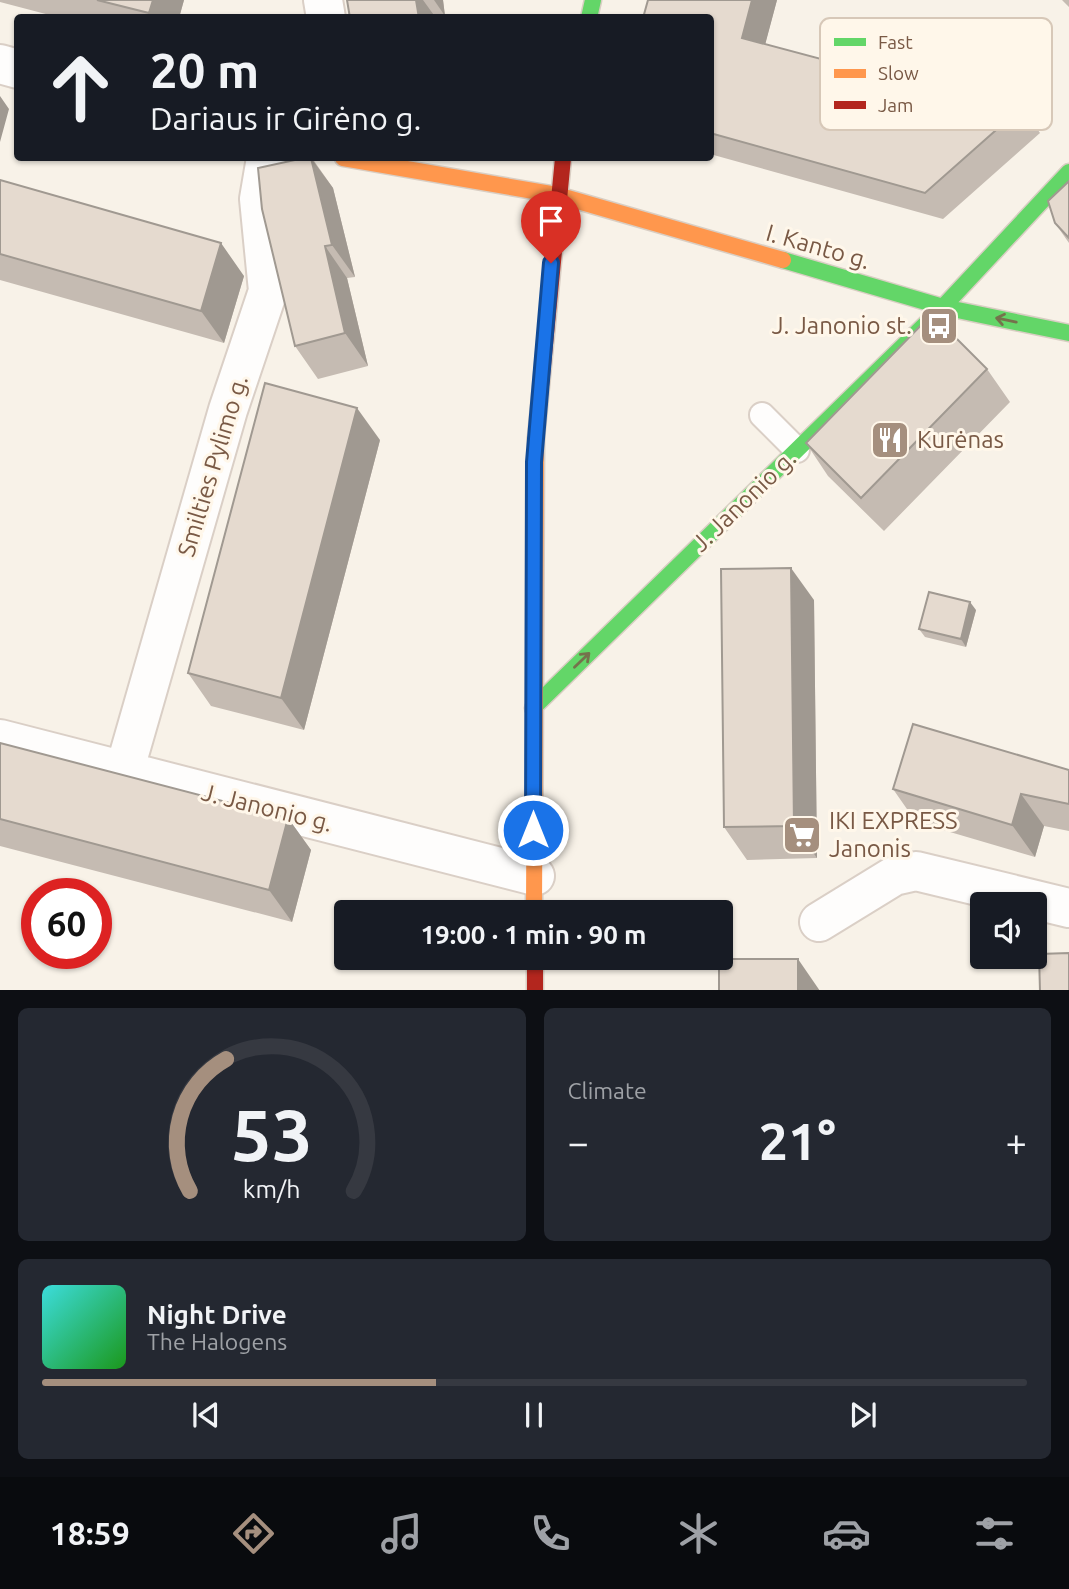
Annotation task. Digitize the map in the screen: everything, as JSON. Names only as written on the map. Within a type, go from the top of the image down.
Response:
[{"type":"street","name":"Smilties Pylimo g.","points":[[124,772],[228,410],[268,291],[259,199],[265,161]]},
{"type":"street","name":"I. Kanto g.","points":[[365,161],[557,195],[943,307],[1069,333]]},
{"type":"street","points":[[533,708],[534,462],[557,195],[563,161]]},
{"type":"street","name":"J. Janonio g.","points":[[0,739],[124,772],[535,894],[533,708],[943,307],[1069,172]]},
{"type":"street","points":[[819,922],[894,876],[916,871],[1069,908]]},
{"type":"street","points":[[535,970],[535,990]]},
{"type":"lane","points":[[762,415],[797,450]]},
{"type":"building","points":[[97,0],[153,0],[149,13]]},
{"type":"building","points":[[347,0],[416,0],[418,14],[349,14]]},
{"type":"building","points":[[648,0],[752,0],[742,38],[820,59],[820,130],[996,130],[925,193],[714,134],[714,14],[644,14]]},
{"type":"building","points":[[290,161],[312,161],[332,245],[325,246],[345,333],[295,346],[262,209],[258,168]]},
{"type":"building","points":[[0,180],[221,243],[201,311],[0,254]]},
{"type":"building","points":[[1069,181],[1069,238],[1055,223],[1048,201]]},
{"type":"building","points":[[932,314],[987,369],[861,498],[806,443]]},
{"type":"building","points":[[265,383],[357,408],[281,698],[188,673]]},
{"type":"building","points":[[791,568],[794,826],[724,827],[721,569]]},
{"type":"building","points":[[929,592],[970,602],[961,639],[919,629]]},
{"type":"building","points":[[913,724],[1069,770],[1069,804],[1021,794],[1012,825],[893,789]]},
{"type":"building","points":[[0,743],[288,818],[269,890],[0,819]]},
{"type":"building","points":[[1069,953],[1069,990],[1040,990],[1039,969],[1047,969],[1047,954]]},
{"type":"building","points":[[733,959],[798,959],[798,990],[719,990],[719,970],[733,970]]},
{"type":"traffic: fast","points":[[590,14],[593,0]]},
{"type":"traffic: fast","points":[[533,708],[943,307],[1069,172]]},
{"type":"traffic: fast","points":[[783,260],[943,307],[1069,333]]},
{"type":"traffic: slow","points":[[360,161],[557,195],[783,260]]},
{"type":"traffic: slow","points":[[534,900],[536,438]]},
{"type":"traffic: jam","points":[[536,438],[563,161]]},
{"type":"traffic: jam","points":[[535,970],[535,990]]},
{"type":"place","name":"J. Janonio st.","points":[[939,326]]},
{"type":"place","name":"Kurėnas","points":[[890,440]]},
{"type":"place","name":"IKI EXPRESS Janonis","points":[[802,835]]},
{"type":"route","points":[[533,830],[534,462],[551,263]]}]
